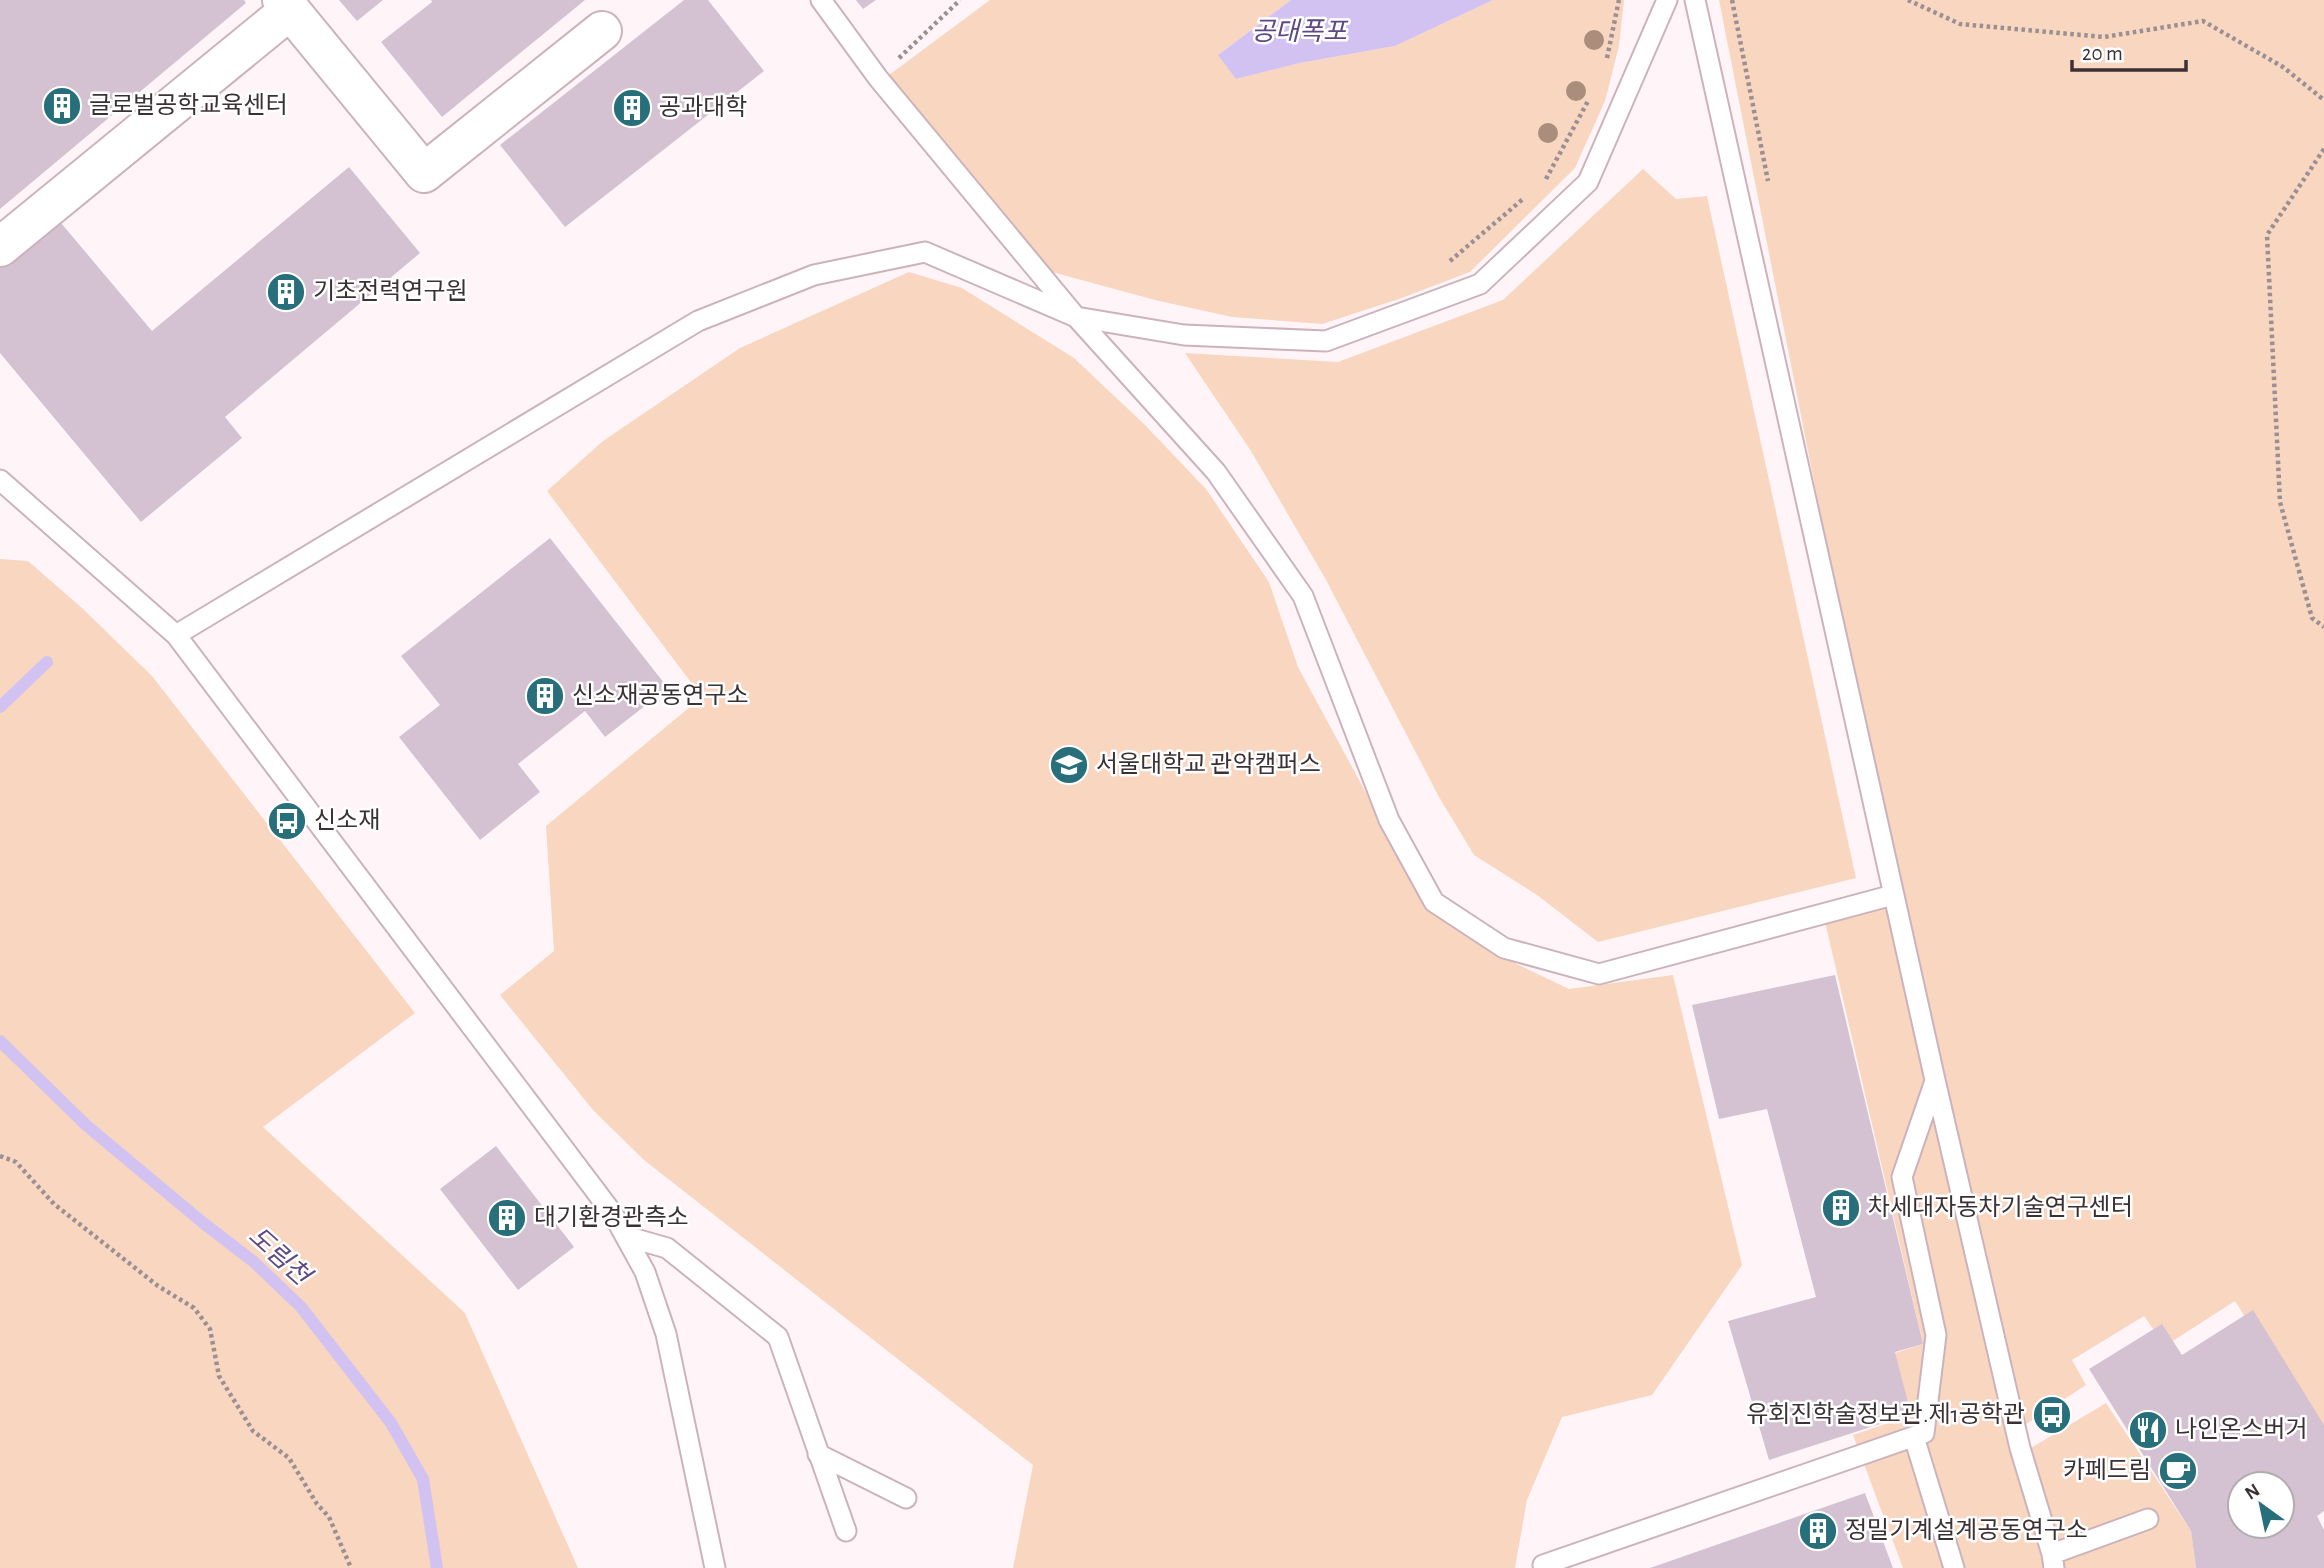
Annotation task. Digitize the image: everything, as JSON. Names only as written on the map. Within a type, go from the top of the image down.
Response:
[{"type":"street","points":[[0,247],[286,5],[424,173],[602,31]]},
{"type":"lane","points":[[821,0],[878,78],[1076,317],[1216,472],[1303,596],[1389,820],[1434,902],[1504,948],[1599,974],[1893,895]]},
{"type":"lane","points":[[176,635],[698,321],[814,275],[925,252],[1076,317],[1184,335],[1326,341],[1480,284],[1588,182],[1667,0]]},
{"type":"lane","points":[[1695,0],[1935,1080],[2020,1448],[2053,1561],[2148,1519]]},
{"type":"lane","points":[[0,480],[176,635],[613,1214],[645,1272],[666,1334],[715,1568]]},
{"type":"lane","points":[[1544,1568],[1543,1565],[1555,1560],[1924,1433],[1936,1335],[1902,1177],[1935,1080]]},
{"type":"lane","points":[[625,1236],[667,1248],[778,1337],[846,1531]]},
{"type":"lane","points":[[1914,1437],[1954,1568]]},
{"type":"lane","points":[[818,1454],[906,1498]]},
{"type":"path","points":[[878,78],[960,0]]},
{"type":"path","points":[[1605,70],[1619,0]]},
{"type":"path","points":[[1908,0],[1960,24],[2104,37],[2203,21],[2283,67],[2324,100]]},
{"type":"path","points":[[1536,188],[1546,179],[1592,94]]},
{"type":"path","points":[[2324,149],[2267,236],[2280,502],[2312,618],[2324,628]]},
{"type":"path","points":[[1440,270],[1525,197]]},
{"type":"path","points":[[0,1156],[16,1162],[54,1204],[158,1286],[194,1308],[210,1329],[219,1376],[253,1431],[289,1458],[317,1504],[329,1517],[351,1568]]},
{"type":"shaded area","points":[[990,0],[1291,0],[1219,54],[1236,79],[1300,63],[1395,46],[1493,0],[1624,0],[1619,46],[1605,101],[1575,168],[1470,272],[1322,324],[1232,317],[1155,300],[1052,272],[974,185],[885,78]]},
{"type":"shaded area","points":[[1719,0],[2324,0],[2324,1444],[2235,1301],[2165,1346],[2144,1316],[2072,1360],[2086,1385],[2017,1430],[2051,1568],[1903,1568],[1853,1435],[1909,1416],[1895,1353],[1923,1344],[1823,913],[1893,895],[1910,1011],[1929,1064]]},
{"type":"shaded area","points":[[1643,169],[1676,199],[1707,196],[1856,878],[1598,942],[1537,895],[1474,855],[1439,797],[1325,578],[1251,451],[1185,353],[1338,362],[1503,300]]},
{"type":"shaded area","points":[[909,272],[962,288],[1074,358],[1145,425],[1206,489],[1269,582],[1298,667],[1424,906],[1502,957],[1569,989],[1673,975],[1742,1265],[1652,1395],[1562,1417],[1527,1500],[1515,1568],[1013,1568],[1033,1465],[644,1160],[593,1110],[500,995],[554,951],[546,826],[702,697],[547,491],[603,441],[740,348]]},
{"type":"shaded area","points":[[0,559],[28,561],[82,608],[152,676],[415,1013],[263,1127],[465,1313],[578,1568],[0,1568]]},
{"type":"shaded area","points":[[2106,1403],[2191,1531],[2196,1568],[2054,1568],[2026,1451]]},
{"type":"water","name":"공대폭포","points":[[1291,0],[1493,0],[1395,46],[1300,63],[1236,79],[1218,55]]},
{"type":"building","name":"글로벌공학교육센터","points":[[0,0],[244,0],[246,3],[0,209]]},
{"type":"building","points":[[339,0],[383,0],[357,21]]},
{"type":"building","points":[[431,0],[585,0],[442,117],[381,42],[432,2]]},
{"type":"building","name":"공과대학","points":[[684,0],[708,0],[764,71],[565,227],[500,145]]},
{"type":"building","points":[[856,0],[876,0],[863,9]]},
{"type":"building","points":[[349,167],[420,253],[225,417],[242,438],[141,522],[0,353],[0,263],[56,217],[152,331]]},
{"type":"building","name":"신소재공동연구소","points":[[550,538],[668,688],[605,737],[585,711],[518,764],[540,792],[480,840],[399,737],[440,705],[401,656]]},
{"type":"building","name":"차세대자동차기술연구센터","points":[[1835,975],[1923,1344],[1895,1352],[1911,1414],[1769,1460],[1728,1321],[1816,1297],[1767,1109],[1719,1119],[1692,1005]]},
{"type":"building","name":"대기환경관측소","points":[[496,1146],[574,1247],[518,1290],[440,1189]]},
{"type":"building","points":[[2253,1310],[2324,1425],[2324,1511],[2317,1516],[2324,1530],[2324,1568],[2196,1568],[2191,1531],[2089,1369],[2162,1324],[2182,1355]]},
{"type":"building","name":"정밀기계설계공동연구소","points":[[1865,1493],[1893,1568],[1650,1568]]},
{"type":"waterway","points":[[0,707],[47,662]]},
{"type":"waterway","name":"도림천","points":[[0,1041],[86,1125],[254,1262],[301,1307],[391,1423],[423,1479],[437,1568]]},
{"type":"place","name":"글로벌공학교육센터","points":[[62,106]]},
{"type":"place","name":"공과대학","points":[[632,108]]},
{"type":"place","name":"기초전력연구원","points":[[286,292]]},
{"type":"place","name":"신소재공동연구소","points":[[545,696]]},
{"type":"place","name":"서울대학교 관악캠퍼스","points":[[1069,765]]},
{"type":"place","name":"신소재","points":[[287,821]]},
{"type":"place","name":"차세대자동차기술연구센터","points":[[1841,1208]]},
{"type":"place","name":"대기환경관측소","points":[[507,1218]]},
{"type":"place","name":"유회진학술정보관.제1공학관","points":[[2052,1415]]},
{"type":"place","name":"나인온스버거","points":[[2148,1430]]},
{"type":"place","name":"카페드림","points":[[2178,1471]]},
{"type":"place","name":"정밀기계설계공동연구소","points":[[1818,1531]]}]
